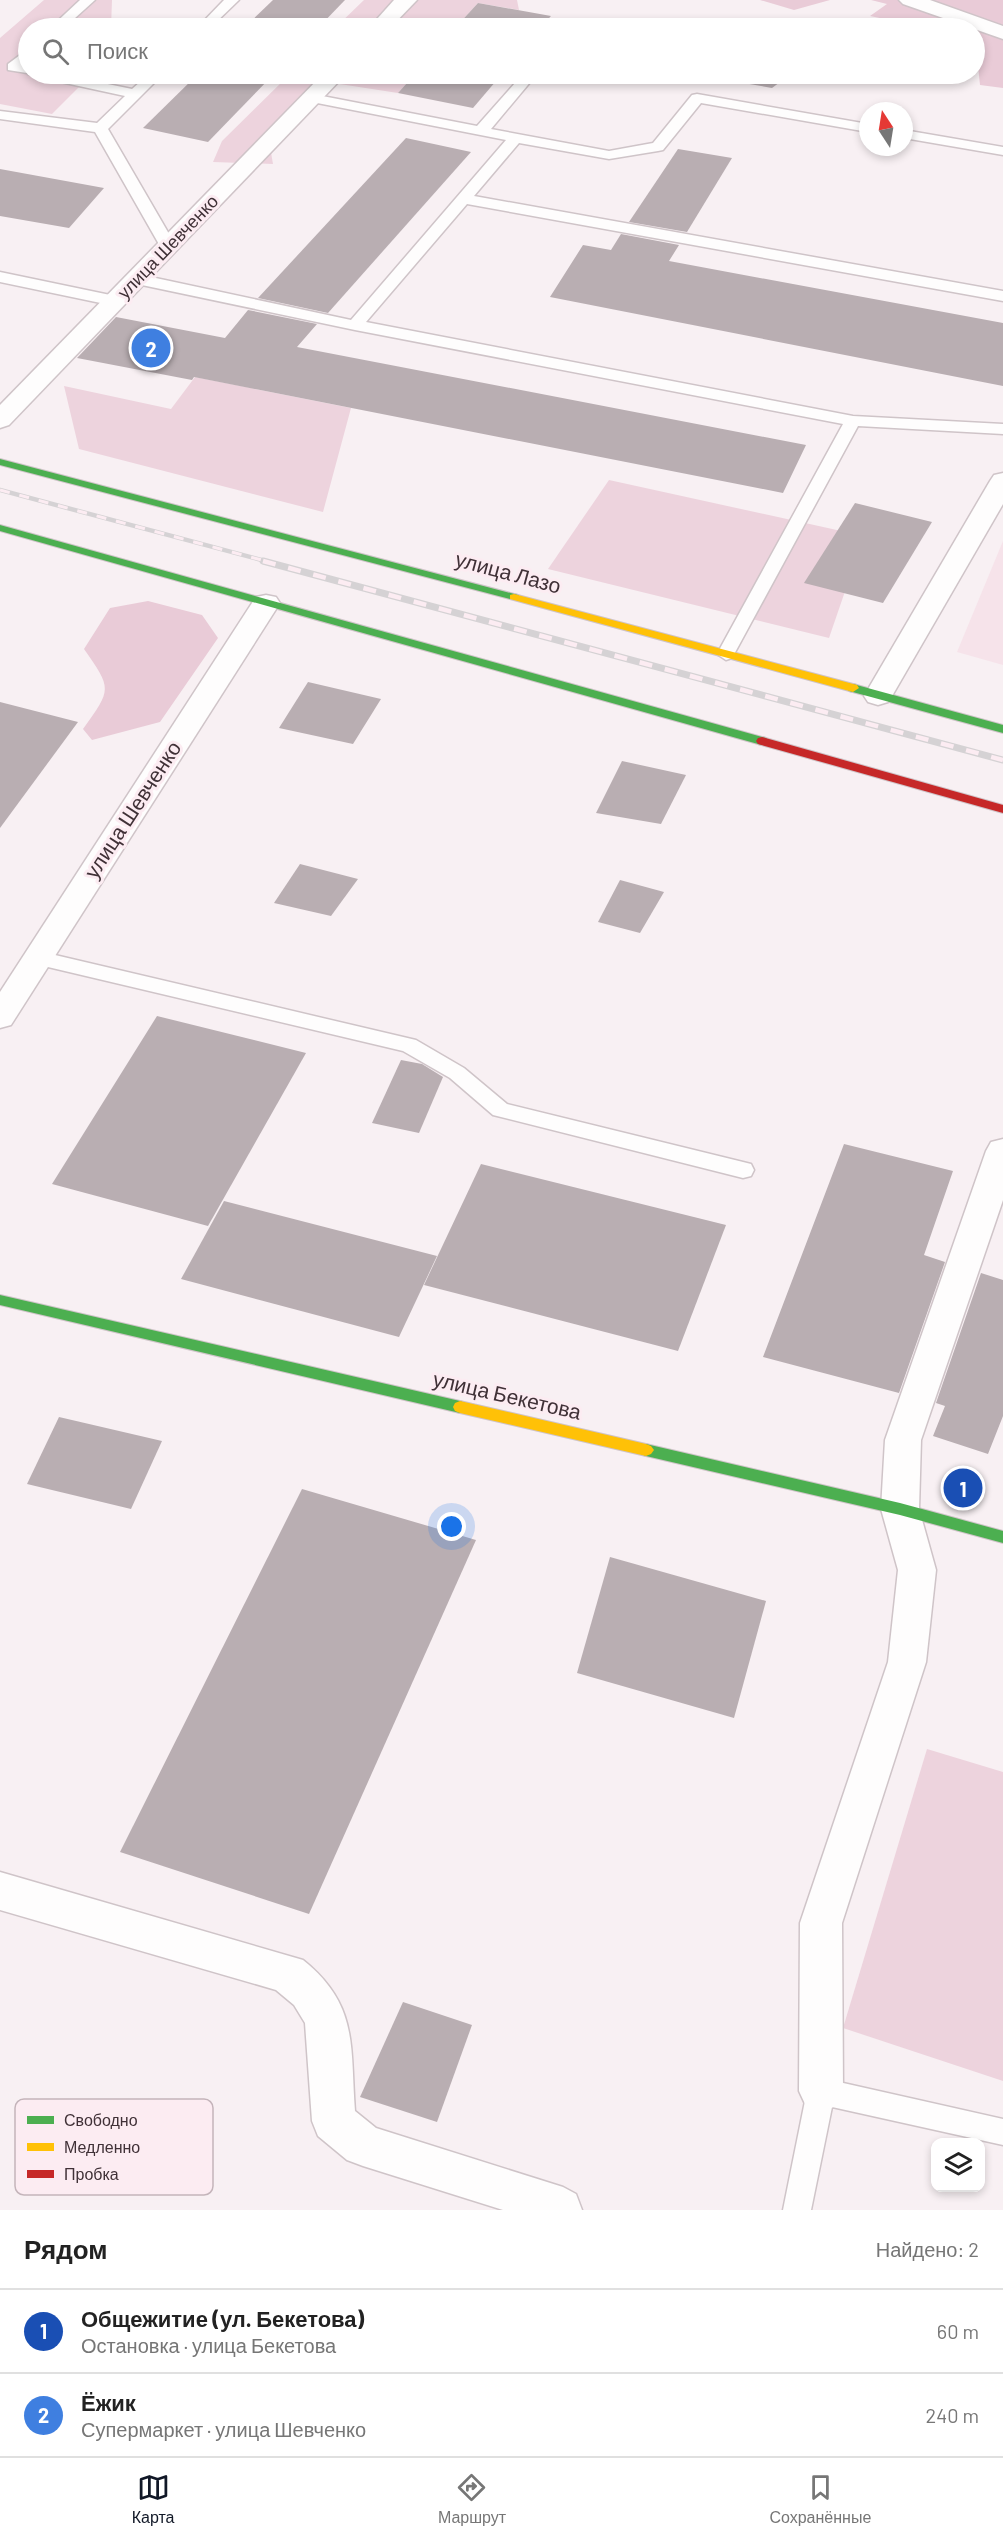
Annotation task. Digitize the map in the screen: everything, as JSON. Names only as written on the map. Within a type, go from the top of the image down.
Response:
[{"type":"street","points":[[389,18],[406,0]]},
{"type":"street","points":[[910,0],[961,18]]},
{"type":"street","points":[[985,27],[1003,33]]},
{"type":"street","name":"улица Шевченко","points":[[0,420],[325,84]]},
{"type":"street","name":"улица Лазо","points":[[0,462],[452,579],[1003,729]]},
{"type":"street","points":[[878,696],[1003,481]]},
{"type":"street","points":[[0,528],[1003,809]]},
{"type":"street","name":"улица Шевченко","points":[[0,1017],[266,603]]},
{"type":"street","points":[[821,2091],[821,1923],[907,1662],[917,1570],[900,1509],[903,1440],[1003,1151]]},
{"type":"street","name":"улица Бекетова","points":[[0,1300],[900,1509],[1003,1537]]},
{"type":"street","points":[[0,1891],[288,1974],[309,1991],[326,2018],[334,2121],[363,2145],[548,2202],[560,2210]]},
{"type":"lane","points":[[67,18],[88,0]]},
{"type":"lane","points":[[213,18],[232,0]]},
{"type":"lane","points":[[91,84],[135,93]]},
{"type":"lane","points":[[100,128],[145,84]]},
{"type":"lane","points":[[481,131],[521,84]]},
{"type":"lane","points":[[312,98],[609,155],[658,147],[697,98],[859,126]]},
{"type":"lane","points":[[0,115],[100,128]]},
{"type":"lane","points":[[100,128],[168,246]]},
{"type":"lane","points":[[913,136],[1003,151]]},
{"type":"lane","points":[[355,324],[516,138]]},
{"type":"lane","points":[[463,199],[1003,296]]},
{"type":"lane","points":[[0,277],[115,301]]},
{"type":"lane","points":[[137,279],[853,422],[1003,429]]},
{"type":"lane","points":[[726,654],[853,422]]},
{"type":"lane","points":[[38,958],[409,1045],[457,1073],[500,1110],[743,1170]]},
{"type":"lane","points":[[797,2210],[821,2091],[1003,2132]]},
{"type":"shaded area","points":[[44,0],[112,0],[111,18],[23,18]]},
{"type":"shaded area","points":[[364,0],[517,0],[519,10],[478,3],[464,18],[345,18]]},
{"type":"shaded area","points":[[760,0],[830,0],[794,10]]},
{"type":"shaded area","points":[[871,0],[1003,0],[1003,88],[980,85],[985,84],[985,18],[880,18],[870,16],[887,4]]},
{"type":"shaded area","points":[[18,22],[18,84],[82,84],[52,114],[0,104],[0,38]]},
{"type":"shaded area","points":[[280,84],[317,84],[268,135],[273,164],[213,162],[222,141]]},
{"type":"shaded area","points":[[340,84],[406,84],[398,93]]},
{"type":"shaded area","points":[[195,377],[351,408],[323,512],[79,449],[64,386],[171,409]]},
{"type":"shaded area","points":[[609,480],[864,536],[829,638],[548,569]]},
{"type":"shaded area","points":[[1003,541],[1003,665],[957,652]]},
{"type":"shaded area","points":[[148,601],[202,615],[218,638],[160,722],[92,740],[83,729],[99,705],[105,689],[100,673],[84,649],[110,608]]},
{"type":"shaded area","points":[[927,1749],[1003,1772],[1003,2081],[843,2028]]},
{"type":"building","points":[[273,0],[345,0],[328,18],[254,18]]},
{"type":"building","points":[[478,3],[551,16],[549,18],[464,18]]},
{"type":"building","points":[[188,84],[264,84],[208,142],[143,128]]},
{"type":"building","points":[[406,84],[493,84],[473,108],[398,93]]},
{"type":"building","points":[[749,84],[777,84],[772,88]]},
{"type":"building","points":[[406,138],[471,152],[328,313],[258,298]]},
{"type":"building","points":[[678,149],[732,158],[687,232],[629,222]]},
{"type":"building","points":[[0,169],[104,188],[69,228],[0,216]]},
{"type":"building","points":[[621,234],[679,245],[669,261],[1003,323],[1003,386],[550,297],[583,245],[611,250]]},
{"type":"building","points":[[248,310],[317,324],[297,347],[806,445],[783,493],[194,377],[192,380],[77,358],[116,317],[225,338]]},
{"type":"building","points":[[855,503],[932,522],[883,603],[804,583]]},
{"type":"building","points":[[308,682],[381,699],[353,744],[279,728]]},
{"type":"building","points":[[0,702],[78,722],[0,828]]},
{"type":"building","points":[[622,761],[686,775],[661,824],[596,813]]},
{"type":"building","points":[[300,864],[358,879],[331,916],[274,903]]},
{"type":"building","points":[[620,880],[664,892],[640,933],[598,922]]},
{"type":"building","points":[[157,1016],[306,1053],[208,1226],[52,1184]]},
{"type":"building","points":[[401,1060],[422,1064],[443,1077],[419,1133],[372,1123]]},
{"type":"building","points":[[844,1144],[953,1171],[924,1255],[945,1262],[899,1393],[763,1357]]},
{"type":"building","points":[[481,1164],[726,1225],[678,1351],[424,1285]]},
{"type":"building","points":[[224,1201],[437,1256],[399,1337],[181,1279]]},
{"type":"building","points":[[981,1273],[1003,1280],[1003,1416],[988,1454],[933,1436],[945,1406],[936,1403]]},
{"type":"building","points":[[59,1417],[162,1441],[131,1509],[27,1484]]},
{"type":"building","points":[[302,1489],[476,1540],[309,1914],[120,1852]]},
{"type":"building","points":[[610,1557],[766,1601],[734,1718],[577,1673]]},
{"type":"building","points":[[403,2002],[472,2025],[437,2122],[360,2097]]},
{"type":"railway","points":[[0,490],[269,562]]},
{"type":"railway","points":[[263,561],[1003,760]]},
{"type":"traffic: fast","points":[[0,462],[514,597]]},
{"type":"traffic: fast","points":[[0,528],[762,741]]},
{"type":"traffic: fast","points":[[853,688],[1003,729]]},
{"type":"traffic: fast","points":[[0,1300],[460,1407]]},
{"type":"traffic: fast","points":[[646,1450],[900,1509],[1003,1537]]},
{"type":"traffic: slow","points":[[514,597],[853,688]]},
{"type":"traffic: slow","points":[[460,1407],[646,1450]]},
{"type":"traffic: jam","points":[[762,741],[1003,809]]},
{"type":"place","name":"Ёжик","points":[[151,348]]},
{"type":"place","name":"Общежитие (ул. Бекетова)","points":[[963,1488]]}]
